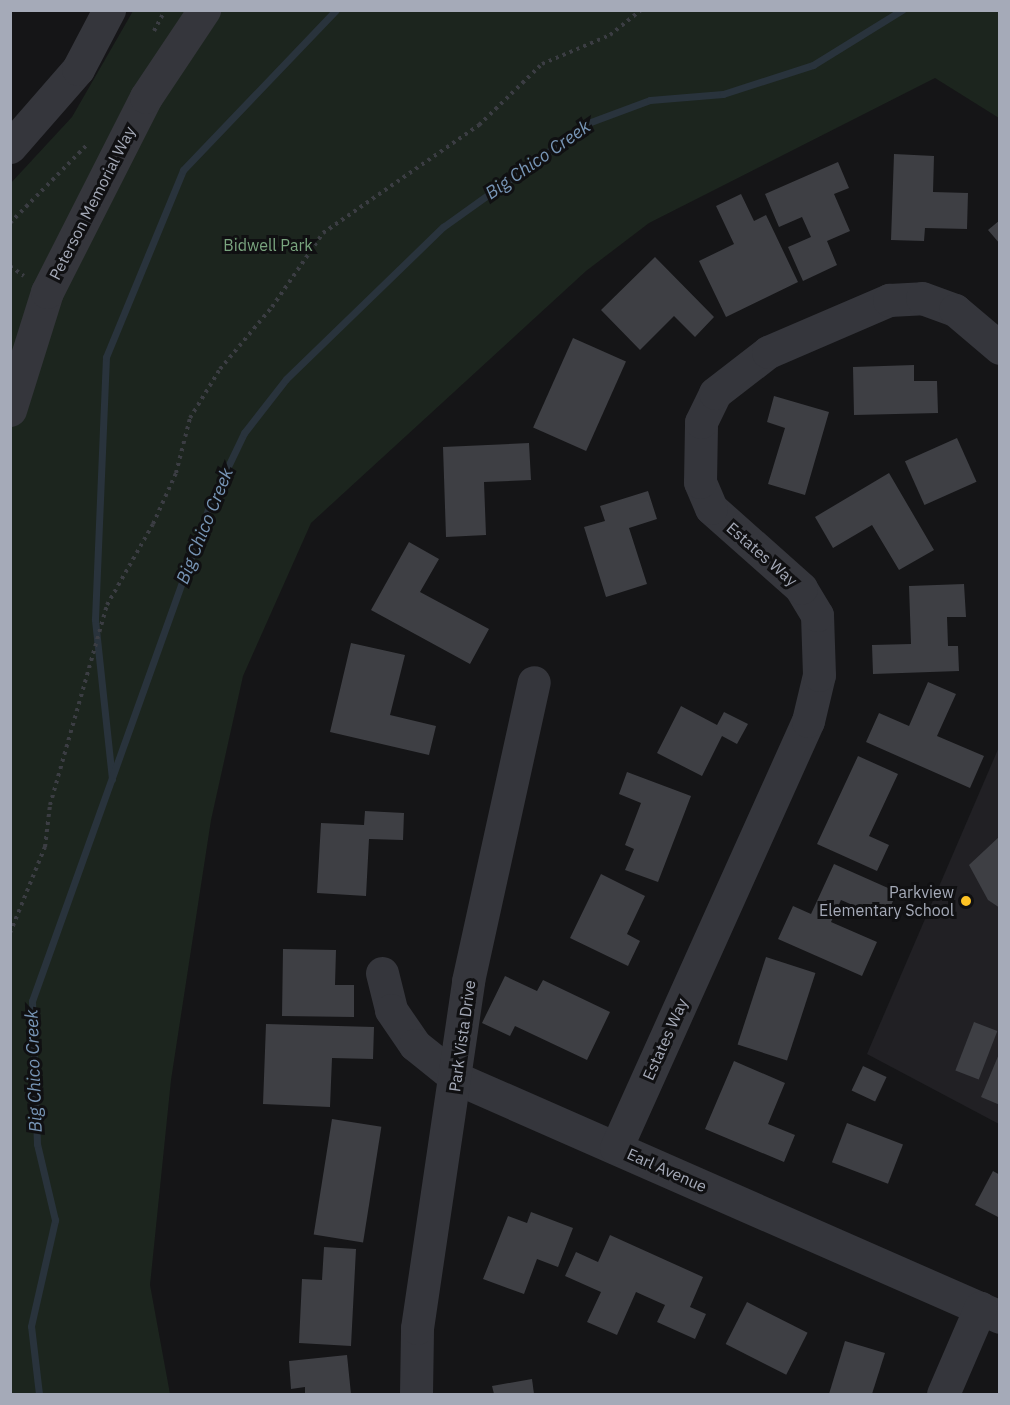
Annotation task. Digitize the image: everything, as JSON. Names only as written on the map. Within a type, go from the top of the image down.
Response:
[{"type":"street","points":[[10,147],[78,69],[109,10]]},
{"type":"street","name":"Peterson Memorial Way","points":[[10,410],[47,292],[146,97],[204,10]]},
{"type":"street","name":"Estates Way","points":[[616,1148],[808,721],[819,675],[817,615],[801,588],[711,508],[700,482],[701,422],[715,393],[768,352],[889,300],[922,298],[955,310],[999,348]]},
{"type":"street","name":"Park Vista Drive","points":[[416,1395],[417,1328],[456,1078],[468,981],[534,682]]},
{"type":"street","name":"Earl Avenue","points":[[382,973],[391,1010],[415,1045],[456,1078],[990,1312]]},
{"type":"street","points":[[943,1395],[990,1312]]},
{"type":"path","points":[[147,43],[165,10]]},
{"type":"path","points":[[10,933],[45,847],[51,806],[106,605],[153,524],[176,473],[190,418],[220,369],[272,308],[323,233],[479,125],[542,64],[610,35],[641,10]]},
{"type":"path","points":[[10,223],[93,136]]},
{"type":"shaded area","name":"Parkview Elementary School","points":[[999,747],[999,1124],[867,1054]]},
{"type":"green space","name":"Bidwell Park","points":[[133,11],[999,11],[999,118],[935,78],[649,223],[586,271],[311,523],[243,676],[211,820],[171,1080],[150,1285],[170,1394],[11,1394],[10,184],[72,117]]},
{"type":"building","points":[[894,154],[934,156],[933,192],[968,193],[967,229],[925,228],[924,241],[891,240]]},
{"type":"building","points":[[838,162],[849,188],[834,194],[850,231],[827,241],[837,265],[803,281],[788,247],[811,237],[802,217],[779,227],[765,194]]},
{"type":"building","points":[[741,194],[754,221],[766,215],[798,282],[726,317],[699,261],[734,244],[716,206]]},
{"type":"building","points":[[1000,220],[1000,244],[988,230]]},
{"type":"building","points":[[655,257],[714,317],[695,337],[674,316],[640,350],[601,310]]},
{"type":"building","points":[[573,338],[626,362],[586,451],[533,428]]},
{"type":"building","points":[[914,365],[914,381],[937,381],[938,413],[854,415],[853,367]]},
{"type":"building","points":[[774,396],[829,412],[805,495],[768,484],[785,428],[767,422]]},
{"type":"building","points":[[957,438],[977,482],[924,505],[905,461]]},
{"type":"building","points":[[529,443],[531,480],[484,482],[486,535],[446,537],[443,447]]},
{"type":"building","points":[[889,473],[934,550],[899,570],[872,525],[833,548],[815,517]]},
{"type":"building","points":[[648,491],[657,519],[629,528],[647,584],[606,597],[584,527],[605,521],[600,506]]},
{"type":"building","points":[[409,542],[439,559],[420,592],[489,629],[470,664],[371,610]]},
{"type":"building","points":[[964,584],[966,617],[947,617],[948,646],[958,646],[959,671],[873,674],[872,645],[911,644],[909,586]]},
{"type":"building","points":[[351,643],[405,655],[390,715],[436,726],[429,755],[330,732]]},
{"type":"building","points":[[928,682],[956,694],[937,736],[984,756],[970,788],[866,742],[879,713],[909,726]]},
{"type":"building","points":[[681,706],[717,725],[724,712],[748,724],[737,744],[722,736],[702,776],[657,753]]},
{"type":"building","points":[[858,756],[898,774],[869,836],[889,845],[877,871],[817,844]]},
{"type":"building","points":[[627,772],[691,796],[658,882],[625,870],[634,849],[625,845],[641,803],[619,794]]},
{"type":"building","points":[[365,811],[404,813],[403,840],[369,839],[366,896],[317,893],[321,823],[364,825]]},
{"type":"building","points":[[1000,836],[1000,908],[988,900],[969,865]]},
{"type":"building","points":[[834,864],[897,892],[885,919],[841,900],[831,922],[877,942],[862,976],[778,939],[793,906],[811,914]]},
{"type":"building","points":[[601,874],[645,896],[627,934],[640,941],[628,966],[570,938]]},
{"type":"building","points":[[283,949],[336,950],[335,985],[354,985],[354,1017],[282,1016]]},
{"type":"building","points":[[766,957],[815,973],[787,1061],[738,1044]]},
{"type":"building","points":[[505,976],[537,991],[543,980],[610,1012],[587,1060],[515,1026],[510,1036],[482,1023]]},
{"type":"building","points":[[974,1022],[997,1031],[979,1080],[955,1071]]},
{"type":"building","points":[[266,1024],[374,1027],[373,1059],[332,1058],[330,1107],[263,1104]]},
{"type":"building","points":[[1000,1054],[1000,1105],[981,1097]]},
{"type":"building","points":[[734,1061],[785,1083],[768,1124],[795,1135],[784,1162],[705,1129]]},
{"type":"building","points":[[863,1066],[887,1077],[875,1101],[852,1090]]},
{"type":"building","points":[[332,1119],[381,1127],[363,1242],[314,1235]]},
{"type":"building","points":[[847,1123],[903,1145],[888,1184],[832,1162]]},
{"type":"building","points":[[993,1171],[1000,1175],[1000,1218],[975,1205]]},
{"type":"building","points":[[531,1212],[573,1228],[558,1267],[537,1259],[524,1294],[483,1279],[508,1216],[527,1223]]},
{"type":"building","points":[[610,1235],[703,1277],[690,1307],[706,1314],[695,1339],[657,1322],[665,1305],[636,1292],[617,1335],[587,1322],[601,1292],[565,1276],[576,1252],[598,1262]]},
{"type":"building","points":[[324,1247],[356,1249],[351,1346],[299,1343],[302,1279],[322,1280]]},
{"type":"building","points":[[747,1302],[808,1333],[786,1375],[726,1344]]},
{"type":"building","points":[[845,1341],[885,1353],[872,1394],[829,1394]]},
{"type":"building","points":[[347,1355],[351,1394],[305,1394],[305,1387],[291,1389],[289,1361]]},
{"type":"building","points":[[532,1379],[534,1394],[494,1394],[492,1386]]},
{"type":"waterway","points":[[112,779],[95,619],[106,357],[183,170],[336,10]]},
{"type":"waterway","name":"Big Chico Creek","points":[[39,1394],[31,1326],[55,1220],[37,1144],[32,1001],[210,504],[244,433],[286,379],[443,227],[588,123],[650,100],[723,94],[813,65],[902,10]]},
{"type":"place","name":"Parkview Elementary School","points":[[966,901]]}]
